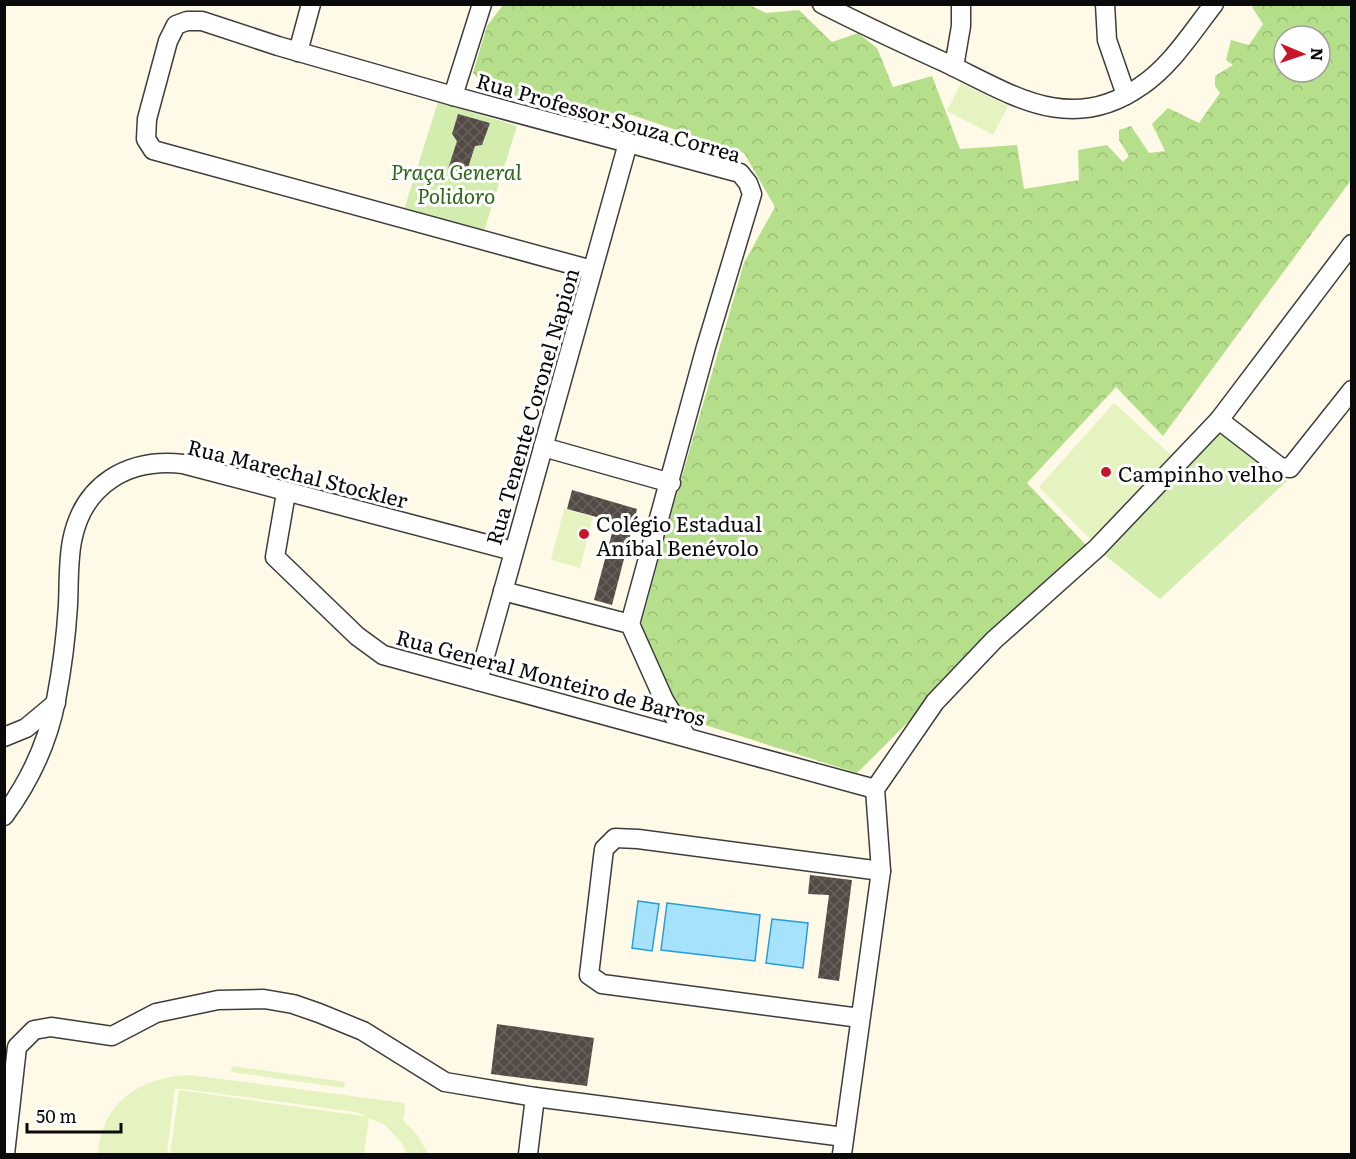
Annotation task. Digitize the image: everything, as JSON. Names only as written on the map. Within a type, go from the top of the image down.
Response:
[{"type":"street","points":[[298,52],[311,4]]},
{"type":"street","points":[[453,96],[482,4]]},
{"type":"street","points":[[822,4],[954,67],[995,90],[1025,101],[1065,110],[1102,105],[1126,95],[1159,71],[1214,4]]},
{"type":"street","points":[[954,67],[961,26],[961,4]]},
{"type":"street","points":[[1105,4],[1107,40],[1126,95]]},
{"type":"street","name":"Rua Professor Souza Correa","points":[[592,270],[153,150],[146,139],[147,119],[168,41],[176,26],[187,21],[202,21],[298,52],[453,96],[740,173],[748,183],[752,194],[706,346],[671,483],[630,624]]},
{"type":"street","name":"Rua Tenente Coronel Napion","points":[[478,681],[628,143]]},
{"type":"street","points":[[5,1155],[17,1047],[34,1030],[51,1027],[112,1036],[156,1013],[218,1000],[264,999],[293,1004],[363,1031],[446,1082],[843,1146],[881,871],[875,789],[935,702],[994,640],[1097,548],[1219,420],[1352,244]]},
{"type":"street","points":[[1219,420],[1280,467],[1290,468],[1352,390]]},
{"type":"street","points":[[543,447],[671,483]]},
{"type":"street","name":"Rua Marechal Stockler","points":[[4,816],[20,795],[42,748],[56,703],[68,607],[72,542],[85,507],[101,486],[128,468],[162,462],[183,464],[513,552]]},
{"type":"street","name":"Rua General Monteiro de Barros","points":[[286,493],[274,550],[280,563],[357,636],[383,655],[875,789]]},
{"type":"street","points":[[503,591],[630,624],[664,700],[686,736]]},
{"type":"street","points":[[4,737],[27,728],[56,703]]},
{"type":"street","points":[[27,728],[38,738],[42,748]]},
{"type":"street","points":[[860,1018],[602,984],[589,975],[593,921],[604,849],[615,838],[881,871]]},
{"type":"street","points":[[528,1155],[535,1097]]},
{"type":"green space","points":[[748,4],[766,13],[799,10],[832,42],[858,33],[877,48],[893,87],[932,76],[960,149],[1017,145],[1024,189],[1079,180],[1078,150],[1107,145],[1123,162],[1129,156],[1119,140],[1119,130],[1131,126],[1149,153],[1165,151],[1152,124],[1168,108],[1199,123],[1220,93],[1215,86],[1215,76],[1233,65],[1226,60],[1231,40],[1249,45],[1263,24],[1252,7],[1256,4],[1351,5],[1351,180],[1163,436],[1116,387],[1027,483],[1086,545],[857,773],[677,716],[640,628],[744,263],[775,207],[744,153],[632,115],[541,108],[487,87],[473,73],[487,26],[503,5]]},
{"type":"green space","points":[[961,83],[1008,106],[993,135],[947,111]]},
{"type":"green space","name":"Praça General Polidoro","points":[[438,102],[517,126],[482,238],[402,216]]},
{"type":"green space","name":"Campinho velho","points":[[1114,403],[1173,457],[1094,543],[1039,487]]},
{"type":"green space","points":[[1217,429],[1287,481],[1160,599],[1098,550]]},
{"type":"green space","points":[[564,509],[593,517],[580,568],[551,560]]},
{"type":"green space","points":[[232,1066],[345,1082],[344,1088],[231,1072]]},
{"type":"green space","points":[[190,1075],[405,1103],[404,1118],[401,1118],[418,1136],[428,1154],[407,1154],[401,1142],[385,1125],[356,1112],[175,1089],[167,1154],[98,1154],[101,1135],[107,1120],[127,1095],[156,1081]]},
{"type":"green space","points":[[179,1090],[369,1117],[364,1154],[170,1154]]},
{"type":"water","points":[[638,901],[659,904],[652,951],[632,948]]},
{"type":"water","points":[[667,903],[760,915],[755,961],[661,950]]},
{"type":"water","points":[[772,919],[808,923],[803,968],[766,963]]},
{"type":"building","points":[[458,114],[490,123],[482,145],[475,146],[466,174],[448,169],[457,141],[452,134]]},
{"type":"building","points":[[572,490],[637,509],[612,605],[594,600],[615,522],[567,509]]},
{"type":"building","points":[[810,875],[852,880],[839,981],[818,978],[829,895],[808,894]]},
{"type":"building","points":[[497,1024],[594,1038],[587,1086],[491,1074]]},
{"type":"place","name":"Campinho velho","points":[[1106,472]]},
{"type":"place","name":"Colégio Estadual Aníbal Benévolo","points":[[584,534]]}]
